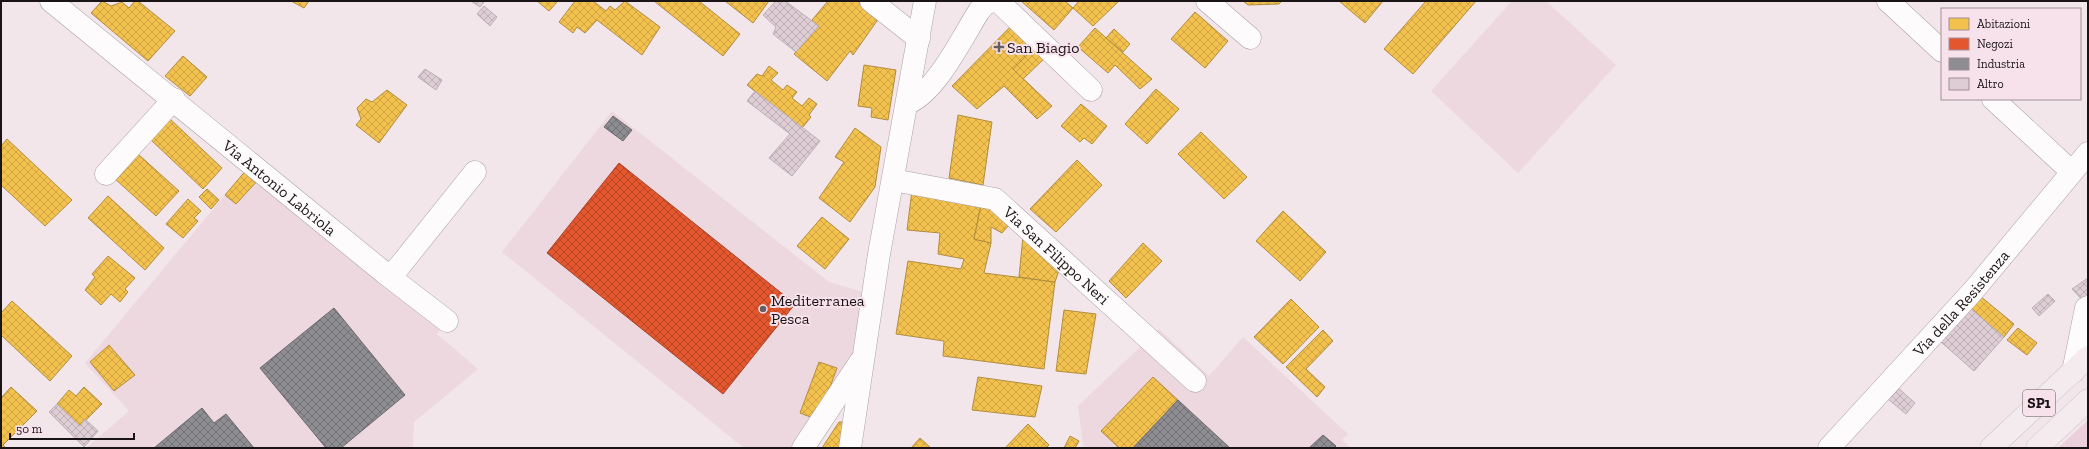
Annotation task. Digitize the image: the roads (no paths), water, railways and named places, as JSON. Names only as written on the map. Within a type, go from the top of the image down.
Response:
[{"type":"main road","name":"SP1","points":[[1991,448],[2080,364]]},
{"type":"main road","name":"SP1","points":[[2037,448],[2088,400]]},
{"type":"street","name":"Via Antonio Labriola","points":[[51,1],[174,99],[386,274],[447,322]]},
{"type":"street","points":[[871,1],[919,40]]},
{"type":"street","points":[[850,448],[879,254],[908,103],[925,1]]},
{"type":"street","points":[[908,103],[917,100],[932,85],[979,11],[985,4],[994,1],[999,2],[1090,90]]},
{"type":"street","points":[[1207,1],[1250,38]]},
{"type":"street","points":[[1888,1],[1941,50]]},
{"type":"street","points":[[106,174],[174,99]]},
{"type":"street","points":[[1994,100],[2072,172]]},
{"type":"street","name":"Via della Resistenza","points":[[1829,448],[1973,291],[2088,153]]},
{"type":"street","points":[[386,274],[390,274],[398,268],[475,172]]},
{"type":"street","name":"Via San Filippo Neri","points":[[893,180],[995,199],[1195,381]]},
{"type":"street","points":[[2080,364],[2077,342],[2086,308],[2088,307]]},
{"type":"street","points":[[803,448],[863,356]]},
{"type":"place","name":"San Biagio","points":[[999,47]]},
{"type":"place","name":"Mediterranea Pesca","points":[[763,309]]}]
